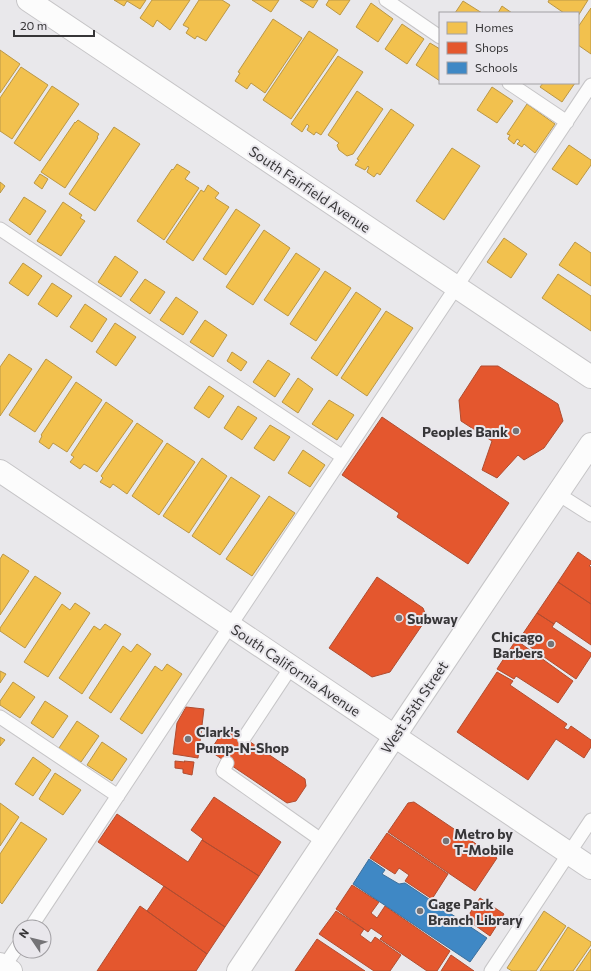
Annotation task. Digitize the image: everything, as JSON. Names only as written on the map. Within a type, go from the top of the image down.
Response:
[{"type":"street","name":"South Fairfield Avenue","points":[[28,0],[591,377]]},
{"type":"street","name":"West 55th Street","points":[[238,971],[591,444]]},
{"type":"street","name":"South California Avenue","points":[[0,471],[591,868]]},
{"type":"lane","points":[[386,0],[439,36]]},
{"type":"lane","points":[[510,84],[567,122]]},
{"type":"lane","points":[[36,919],[591,85]]},
{"type":"lane","points":[[0,229],[343,457]]},
{"type":"lane","points":[[558,494],[591,515]]},
{"type":"lane","points":[[244,738],[291,667]]},
{"type":"lane","points":[[0,717],[118,796]]},
{"type":"lane","points":[[227,763],[223,771],[324,842]]},
{"type":"lane","points":[[491,971],[591,820]]},
{"type":"lane","points":[[4,968],[12,956]]},
{"type":"building: Homes","points":[[114,0],[146,0],[140,9],[127,1],[124,6]]},
{"type":"building: Homes","points":[[152,0],[190,0],[170,30],[157,20],[153,27],[140,18]]},
{"type":"building: Homes","points":[[199,0],[222,0],[230,5],[206,41],[197,36],[195,39],[186,33],[189,28],[183,25]]},
{"type":"building: Homes","points":[[252,0],[279,0],[271,12]]},
{"type":"building: Homes","points":[[300,0],[318,0],[313,8]]},
{"type":"building: Homes","points":[[329,0],[350,0],[340,15],[326,5]]},
{"type":"building: Homes","points":[[549,0],[588,0],[579,14],[579,12],[563,12],[548,2]]},
{"type":"building: Homes","points":[[463,1],[480,12],[456,12]]},
{"type":"building: Homes","points":[[371,3],[393,19],[378,42],[356,27]]},
{"type":"building: Homes","points":[[502,6],[511,12],[499,12]]},
{"type":"building: Homes","points":[[591,8],[591,54],[579,46],[579,26]]},
{"type":"building: Homes","points":[[273,19],[302,38],[265,93],[251,83],[247,89],[235,81],[240,73],[238,72]]},
{"type":"building: Homes","points":[[402,24],[424,39],[407,64],[385,49]]},
{"type":"building: Homes","points":[[309,31],[338,50],[291,119],[263,100]]},
{"type":"building: Homes","points":[[430,43],[439,48],[439,80],[416,65]]},
{"type":"building: Homes","points":[[0,50],[20,64],[0,93]]},
{"type":"building: Homes","points":[[338,56],[363,72],[321,135],[316,132],[314,135],[307,130],[309,126],[307,124],[302,132],[291,124]]},
{"type":"building: Homes","points":[[21,67],[48,85],[12,139],[0,131],[0,98]]},
{"type":"building: Homes","points":[[542,84],[574,84],[562,102],[540,87]]},
{"type":"building: Homes","points":[[52,86],[79,104],[40,161],[14,143]]},
{"type":"building: Homes","points":[[492,87],[513,101],[497,123],[477,110]]},
{"type":"building: Homes","points":[[357,91],[383,109],[353,154],[347,156],[339,150],[337,145],[339,143],[328,135]]},
{"type":"building: Homes","points":[[527,104],[555,124],[535,153],[524,144],[522,147],[517,144],[520,141],[517,139],[514,144],[508,139],[510,135],[507,134]]},
{"type":"building: Homes","points":[[391,109],[414,125],[380,175],[377,173],[374,177],[367,172],[368,166],[365,170],[355,165],[359,160],[357,159]]},
{"type":"building: Homes","points":[[78,120],[99,134],[97,137],[98,138],[65,188],[41,172],[75,122]]},
{"type":"building: Homes","points":[[114,127],[140,144],[95,211],[69,194]]},
{"type":"building: Homes","points":[[569,145],[591,160],[591,165],[577,185],[552,169]]},
{"type":"building: Homes","points":[[452,148],[480,166],[444,220],[416,201]]},
{"type":"building: Homes","points":[[177,164],[190,172],[185,179],[199,188],[164,240],[137,221],[172,169],[173,170]]},
{"type":"building: Homes","points":[[40,174],[48,179],[42,189],[34,183]]},
{"type":"building: Homes","points":[[0,182],[5,186],[0,193]]},
{"type":"building: Homes","points":[[208,185],[219,193],[215,198],[229,207],[193,261],[166,242],[201,190],[204,192]]},
{"type":"building: Homes","points":[[24,197],[46,211],[30,235],[9,220]]},
{"type":"building: Homes","points":[[63,202],[82,215],[80,218],[85,221],[61,256],[37,241]]},
{"type":"building: Homes","points":[[236,209],[260,225],[226,275],[203,259]]},
{"type":"building: Homes","points":[[264,230],[290,248],[253,305],[226,287]]},
{"type":"building: Homes","points":[[504,238],[527,254],[511,278],[487,262]]},
{"type":"building: Homes","points":[[575,242],[591,253],[591,286],[559,265]]},
{"type":"building: Homes","points":[[296,253],[320,269],[288,316],[264,300]]},
{"type":"building: Homes","points":[[115,256],[138,272],[121,297],[98,282]]},
{"type":"building: Homes","points":[[23,263],[42,276],[28,296],[9,283]]},
{"type":"building: Homes","points":[[325,271],[351,288],[316,341],[290,324]]},
{"type":"building: Homes","points":[[558,274],[591,296],[591,331],[542,298]]},
{"type":"building: Homes","points":[[145,279],[165,292],[150,314],[130,300]]},
{"type":"building: Homes","points":[[52,283],[72,296],[57,317],[38,304]]},
{"type":"building: Homes","points":[[356,292],[381,309],[337,376],[311,358]]},
{"type":"building: Homes","points":[[176,297],[198,312],[183,335],[160,320]]},
{"type":"building: Homes","points":[[85,304],[107,319],[92,342],[70,327]]},
{"type":"building: Homes","points":[[386,311],[413,328],[367,396],[341,378]]},
{"type":"building: Homes","points":[[205,320],[227,335],[213,357],[190,342]]},
{"type":"building: Homes","points":[[115,323],[136,337],[116,366],[96,352]]},
{"type":"building: Homes","points":[[232,352],[247,362],[241,371],[227,361]]},
{"type":"building: Homes","points":[[9,354],[32,369],[0,416],[0,367]]},
{"type":"building: Homes","points":[[46,359],[72,377],[35,432],[9,415]]},
{"type":"building: Homes","points":[[268,360],[290,374],[275,397],[253,382]]},
{"type":"building: Homes","points":[[298,378],[313,389],[298,413],[282,402]]},
{"type":"building: Homes","points":[[76,382],[102,400],[67,452],[53,443],[49,449],[39,442],[42,436],[41,435]]},
{"type":"building: Homes","points":[[209,386],[224,396],[209,418],[194,408]]},
{"type":"building: Homes","points":[[329,400],[354,415],[337,440],[312,424]]},
{"type":"building: Homes","points":[[106,402],[133,421],[97,472],[84,464],[80,469],[70,462],[74,457],[71,455]]},
{"type":"building: Homes","points":[[238,406],[257,418],[242,440],[224,428]]},
{"type":"building: Homes","points":[[137,423],[163,441],[127,494],[113,484],[110,488],[100,482],[103,478],[101,476]]},
{"type":"building: Homes","points":[[270,425],[290,437],[274,461],[254,448]]},
{"type":"building: Homes","points":[[167,443],[195,462],[159,515],[132,496]]},
{"type":"building: Homes","points":[[303,450],[325,465],[310,487],[288,473]]},
{"type":"building: Homes","points":[[202,458],[227,476],[189,533],[163,516]]},
{"type":"building: Homes","points":[[231,477],[260,496],[220,555],[192,536]]},
{"type":"building: Homes","points":[[269,496],[295,513],[252,576],[226,559]]},
{"type":"building: Homes","points":[[3,554],[29,571],[0,615],[0,559]]},
{"type":"building: Homes","points":[[35,576],[61,593],[25,648],[0,631],[0,628]]},
{"type":"building: Homes","points":[[75,603],[90,613],[48,677],[24,662],[62,604],[70,610]]},
{"type":"building: Homes","points":[[105,624],[121,634],[82,694],[59,678],[94,626],[100,630]]},
{"type":"building: Homes","points":[[137,644],[151,654],[111,713],[89,698],[123,646],[131,652]]},
{"type":"building: Homes","points":[[167,664],[182,674],[142,734],[120,719],[155,666],[162,671]]},
{"type":"building: Homes","points":[[0,671],[6,674],[0,683]]},
{"type":"building: Homes","points":[[13,682],[35,697],[20,718],[0,705],[0,701]]},
{"type":"building: Homes","points":[[45,701],[68,716],[53,738],[31,723]]},
{"type":"building: Homes","points":[[77,721],[99,736],[81,762],[59,748]]},
{"type":"building: Homes","points":[[0,737],[5,740],[0,746]]},
{"type":"building: Homes","points":[[102,742],[127,759],[112,781],[87,765]]},
{"type":"building: Homes","points":[[33,757],[51,770],[33,796],[15,784]]},
{"type":"building: Homes","points":[[55,773],[81,790],[63,815],[39,799]]},
{"type":"building: Homes","points":[[0,803],[19,817],[0,846]]},
{"type":"building: Homes","points":[[21,822],[47,839],[2,904],[0,902],[0,854]]},
{"type":"building: Homes","points":[[544,911],[566,926],[536,971],[512,971],[507,968]]},
{"type":"building: Homes","points":[[568,927],[591,942],[591,945],[573,971],[540,971]]},
{"type":"building: Homes","points":[[591,949],[591,971],[576,971]]},
{"type":"building: Shops","name":"Peoples Bank","points":[[481,366],[498,366],[558,404],[563,421],[544,448],[524,460],[518,455],[497,478],[482,470],[492,441],[461,421],[459,400]]},
{"type":"building: Shops","points":[[382,417],[509,503],[468,564],[397,517],[399,513],[342,475]]},
{"type":"building: Shops","points":[[578,552],[591,561],[589,566],[591,567],[591,604],[558,582]]},
{"type":"building: Shops","points":[[377,577],[423,608],[427,618],[390,672],[372,677],[329,648]]},
{"type":"building: Shops","points":[[558,582],[591,604],[591,645],[556,621],[554,624],[537,613]]},
{"type":"building: Shops","points":[[537,613],[554,624],[552,627],[591,653],[591,656],[576,679],[534,650],[520,638]]},
{"type":"building: Shops","points":[[516,640],[573,681],[558,703],[516,676],[514,679],[497,669]]},
{"type":"building: Shops","points":[[497,672],[513,681],[510,685],[567,724],[564,728],[568,730],[571,726],[591,740],[591,747],[584,758],[556,739],[528,780],[457,732]]},
{"type":"building: Shops","name":"Clark's Pump-N-Shop","points":[[186,707],[204,709],[198,758],[173,754],[177,723]]},
{"type":"building: Shops","points":[[231,729],[305,779],[306,786],[296,801],[287,803],[213,753],[212,748],[223,731]]},
{"type":"building: Shops","points":[[175,761],[194,762],[192,775],[183,773],[183,769],[175,768]]},
{"type":"building: Shops","points":[[214,797],[281,842],[259,876],[202,840],[203,839],[191,830]]},
{"type":"building: Shops","points":[[414,802],[497,858],[475,891],[388,832],[408,803]]},
{"type":"building: Shops","points":[[117,814],[188,862],[202,840],[259,876],[225,927],[98,842]]},
{"type":"building: Shops","points":[[387,833],[448,874],[432,899],[405,881],[409,875],[399,868],[395,874],[370,858]]},
{"type":"building: Shops","points":[[352,885],[379,902],[371,913],[377,918],[385,906],[450,951],[437,971],[427,971],[380,939],[383,936],[371,928],[368,932],[336,909]]},
{"type":"building: Shops","points":[[164,886],[225,927],[207,954],[147,911]]},
{"type":"building: Shops","points":[[480,898],[504,914],[490,936],[466,919]]},
{"type":"building: Shops","points":[[140,906],[207,954],[196,971],[97,971]]},
{"type":"building: Shops","points":[[336,911],[364,929],[360,935],[371,943],[375,937],[401,955],[390,971],[374,971],[319,934]]},
{"type":"building: Shops","points":[[317,939],[365,971],[295,971]]},
{"type":"building: Shops","points":[[451,955],[474,971],[441,971]]},
{"type":"building: Schools","name":"Gage Park Branch Library","points":[[369,859],[385,870],[382,874],[399,884],[405,883],[487,938],[470,962],[353,884]]},
{"type":"place","name":"Peoples Bank","points":[[516,431]]},
{"type":"place","name":"Subway","points":[[399,618]]},
{"type":"place","name":"Chicago Barbers","points":[[551,644]]},
{"type":"place","name":"Clark's Pump-N-Shop","points":[[188,739]]},
{"type":"place","name":"Metro by T-Mobile","points":[[446,841]]},
{"type":"place","name":"Gage Park Branch Library","points":[[420,911]]}]
